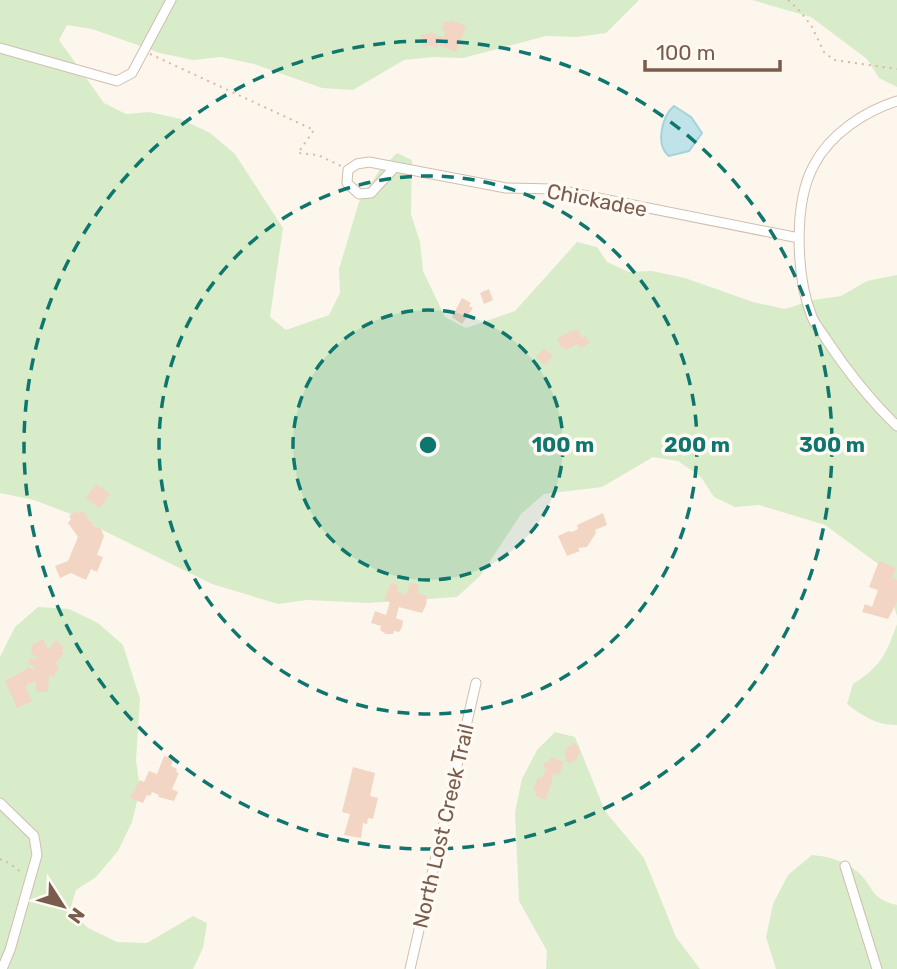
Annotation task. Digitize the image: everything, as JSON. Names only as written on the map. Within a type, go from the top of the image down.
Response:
[{"type":"street","points":[[0,48],[117,81],[132,73],[170,0]]},
{"type":"street","points":[[897,101],[850,125],[828,144],[813,165],[804,194],[799,238],[801,281],[813,319],[874,404],[897,426]]},
{"type":"street","name":"Chickadee","points":[[348,170],[357,164],[369,162],[506,188],[553,189],[799,238]]},
{"type":"street","points":[[348,170],[347,183],[359,194],[371,193],[394,167]]},
{"type":"street","name":"North Lost Creek Trail","points":[[410,969],[476,683]]},
{"type":"street","points":[[0,803],[34,836],[37,855],[2,969]]},
{"type":"street","points":[[845,866],[877,969]]},
{"type":"path","points":[[788,0],[811,25],[824,52],[834,60],[897,69]]},
{"type":"path","points":[[144,51],[314,130],[298,153],[318,155],[348,170]]},
{"type":"path","points":[[0,859],[30,880]]},
{"type":"green space","points":[[0,0],[639,0],[606,33],[577,37],[546,36],[463,58],[404,60],[353,90],[322,88],[254,64],[221,57],[193,60],[160,53],[92,29],[67,25],[59,40],[104,103],[126,114],[149,112],[181,119],[210,133],[235,154],[283,228],[270,317],[286,330],[329,315],[340,293],[339,269],[359,202],[379,171],[397,153],[412,160],[411,214],[420,242],[423,271],[445,317],[466,328],[515,311],[577,242],[597,247],[607,262],[629,272],[652,271],[685,278],[753,302],[785,309],[813,300],[841,296],[867,281],[897,275],[897,616],[881,566],[825,525],[759,505],[735,507],[714,497],[701,477],[678,461],[653,457],[602,487],[544,494],[521,514],[480,576],[457,597],[368,603],[307,600],[278,604],[212,584],[68,513],[34,500],[0,493]]},
{"type":"green space","points":[[752,0],[897,0],[897,87],[879,78],[867,59],[811,17]]},
{"type":"green space","points":[[38,607],[69,609],[98,623],[123,645],[140,699],[136,760],[140,789],[132,822],[118,851],[96,877],[76,890],[70,910],[88,928],[117,942],[147,943],[193,916],[207,923],[203,948],[193,969],[0,969],[0,657],[15,627]]},
{"type":"green space","points":[[897,624],[897,725],[890,725],[870,719],[847,704],[853,684],[881,659]]},
{"type":"green space","points":[[555,732],[575,737],[605,811],[644,858],[676,937],[700,969],[546,969],[547,951],[519,901],[515,812],[522,779],[537,750]]},
{"type":"green space","points":[[812,855],[831,858],[848,865],[864,878],[877,896],[897,905],[897,969],[776,969],[766,937],[773,904],[788,875]]},
{"type":"water","points":[[674,106],[691,117],[702,133],[689,151],[669,156],[661,138],[663,123]]},
{"type":"building","points":[[450,20],[466,26],[456,52],[440,46],[440,42],[437,48],[429,45],[423,47],[421,35],[431,33],[443,37],[446,31],[441,30],[444,21]]},
{"type":"building","points":[[489,289],[493,300],[484,304],[480,293]]},
{"type":"building","points":[[462,298],[471,303],[469,306],[473,308],[462,324],[452,317]]},
{"type":"building","points":[[578,329],[582,338],[586,336],[590,343],[579,348],[578,344],[566,350],[562,349],[557,339]]},
{"type":"building","points":[[544,348],[553,356],[544,365],[536,357]]},
{"type":"building","points":[[96,484],[110,494],[100,508],[86,498]]},
{"type":"building","points":[[76,511],[78,514],[83,511],[94,526],[101,529],[104,536],[97,555],[103,557],[97,572],[91,569],[86,580],[71,573],[60,578],[55,566],[68,561],[78,537],[68,523],[71,519],[69,516]]},
{"type":"building","points":[[603,513],[607,525],[595,530],[596,533],[587,547],[578,548],[580,551],[567,556],[558,536],[578,529],[577,525]]},
{"type":"building","points":[[879,561],[894,567],[892,578],[897,580],[897,602],[888,619],[862,612],[865,604],[872,607],[878,590],[869,587]]},
{"type":"building","points":[[391,583],[399,586],[397,592],[406,595],[410,583],[415,583],[419,586],[417,593],[427,596],[422,613],[399,607],[396,618],[403,621],[402,627],[399,632],[386,634],[380,630],[381,626],[371,623],[375,611],[386,615],[390,602],[385,601]]},
{"type":"building","points":[[43,639],[48,650],[56,640],[64,647],[61,650],[64,653],[55,664],[59,666],[54,677],[49,675],[48,692],[36,692],[36,681],[25,686],[32,701],[17,708],[5,681],[27,667],[33,669],[34,666],[28,664],[30,658],[36,660],[37,657],[31,654],[33,644]]},
{"type":"building","points":[[572,743],[579,746],[580,750],[572,764],[565,761],[567,757],[564,756],[568,745],[571,746]]},
{"type":"building","points":[[164,756],[173,759],[171,766],[179,773],[172,789],[178,792],[174,801],[158,797],[159,795],[152,792],[143,803],[130,798],[140,780],[144,782],[149,771],[157,774]]},
{"type":"building","points":[[551,757],[564,762],[559,775],[554,773],[546,800],[535,796],[537,792],[533,790],[538,777],[542,778],[546,769],[543,767],[545,762],[548,763]]},
{"type":"building","points":[[353,767],[375,773],[370,796],[378,798],[373,819],[368,818],[367,824],[363,823],[361,838],[344,835],[350,814],[342,812]]}]
